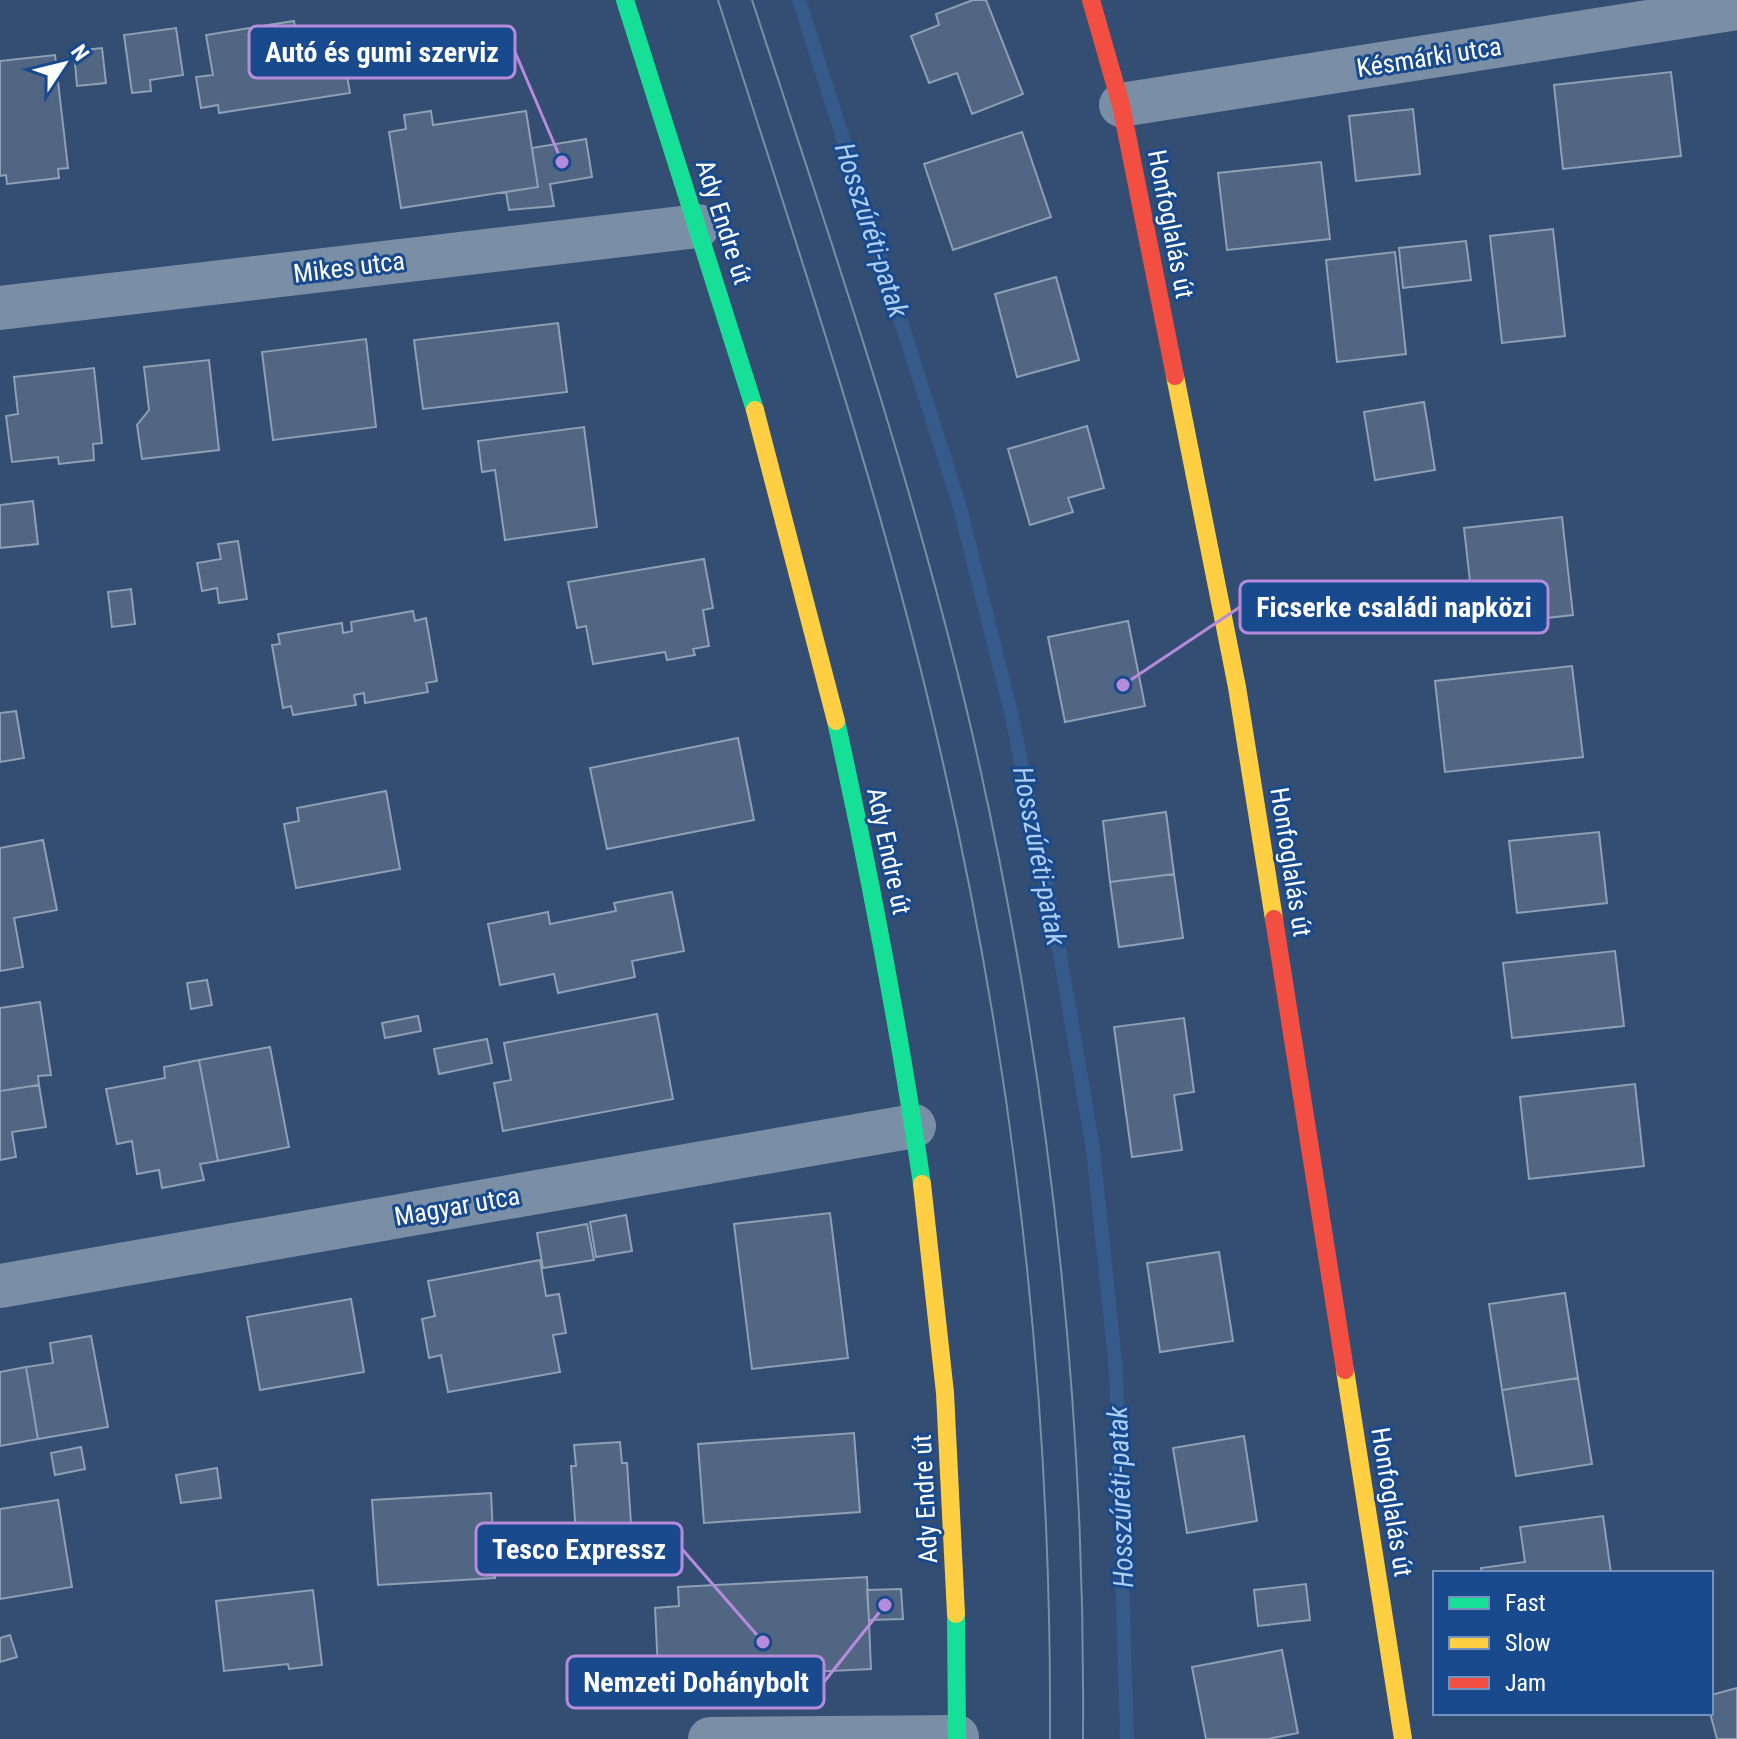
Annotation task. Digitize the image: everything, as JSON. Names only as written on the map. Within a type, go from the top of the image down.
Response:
[{"type":"street","name":"Ady Endre út","points":[[625,0],[698,226],[794,551],[848,781],[914,1126],[929,1229],[952,1477],[957,1738]]},
{"type":"street","name":"Honfoglalás út","points":[[1091,0],[1121,105],[1237,687],[1403,1739]]},
{"type":"street","name":"Késmárki utca","points":[[1121,105],[1737,8]]},
{"type":"street","name":"Mikes utca","points":[[0,308],[698,226]]},
{"type":"street","name":"Magyar utca","points":[[0,1286],[914,1126]]},
{"type":"street","points":[[710,1739],[957,1738]]},
{"type":"building","points":[[973,0],[986,0],[1023,94],[972,114],[957,73],[929,83],[911,36],[939,25],[936,14]]},
{"type":"building","points":[[294,21],[299,53],[342,46],[350,93],[219,113],[218,105],[201,108],[196,77],[213,75],[206,35]]},
{"type":"building","points":[[176,28],[183,75],[150,80],[151,91],[132,93],[124,35]]},
{"type":"building","points":[[102,48],[106,83],[77,86],[74,51]]},
{"type":"building","points":[[55,55],[68,168],[58,169],[59,178],[7,184],[6,175],[0,176],[0,61]]},
{"type":"building","points":[[1671,72],[1681,156],[1563,169],[1554,85]]},
{"type":"building","points":[[1413,109],[1420,174],[1356,181],[1349,116]]},
{"type":"building","points":[[431,111],[433,125],[526,111],[538,187],[401,208],[389,132],[406,129],[404,115]]},
{"type":"building","points":[[1022,132],[1051,217],[953,250],[924,164]]},
{"type":"building","points":[[586,139],[592,177],[550,184],[554,206],[509,210],[506,192],[538,187],[532,148]]},
{"type":"building","points":[[1321,162],[1330,239],[1227,250],[1218,173]]},
{"type":"building","points":[[1553,229],[1565,336],[1502,343],[1490,236]]},
{"type":"building","points":[[1466,241],[1471,280],[1403,288],[1399,248]]},
{"type":"building","points":[[1395,252],[1406,354],[1337,362],[1326,260]]},
{"type":"building","points":[[1056,277],[1079,360],[1017,377],[995,294]]},
{"type":"building","points":[[558,323],[567,392],[423,409],[414,340]]},
{"type":"building","points":[[366,339],[376,427],[273,440],[262,352]]},
{"type":"building","points":[[209,360],[219,450],[142,459],[137,425],[149,410],[144,367]]},
{"type":"building","points":[[94,368],[102,443],[93,444],[94,460],[59,464],[58,457],[12,462],[6,416],[18,414],[14,377]]},
{"type":"building","points":[[1424,402],[1435,470],[1375,480],[1364,412]]},
{"type":"building","points":[[1087,426],[1104,488],[1068,498],[1073,512],[1030,525],[1008,449]]},
{"type":"building","points":[[584,427],[597,527],[505,540],[495,470],[482,472],[478,441]]},
{"type":"building","points":[[33,501],[38,544],[0,548],[0,505]]},
{"type":"building","points":[[1562,517],[1573,615],[1475,626],[1464,528]]},
{"type":"building","points":[[238,541],[247,599],[219,603],[217,588],[202,591],[197,563],[221,559],[218,544]]},
{"type":"building","points":[[704,559],[713,608],[703,610],[709,646],[693,649],[695,655],[667,660],[665,652],[593,664],[586,626],[577,628],[568,582]]},
{"type":"building","points":[[131,589],[135,624],[112,627],[108,592]]},
{"type":"building","points":[[413,611],[415,621],[426,618],[437,681],[426,683],[428,692],[365,703],[364,693],[354,695],[356,705],[293,715],[291,706],[283,708],[272,645],[280,644],[278,634],[342,623],[343,633],[352,631],[351,622]]},
{"type":"building","points":[[1128,621],[1145,706],[1065,722],[1048,637]]},
{"type":"building","points":[[1572,666],[1583,757],[1445,772],[1435,681]]},
{"type":"building","points":[[16,711],[24,758],[0,762],[0,713]]},
{"type":"building","points":[[738,738],[754,820],[607,849],[590,768]]},
{"type":"building","points":[[386,791],[400,869],[296,888],[284,824],[299,821],[297,808]]},
{"type":"building","points":[[1166,812],[1174,874],[1110,882],[1103,821]]},
{"type":"building","points":[[1599,832],[1607,903],[1517,913],[1509,841]]},
{"type":"building","points":[[43,840],[57,910],[14,918],[23,967],[0,971],[0,848]]},
{"type":"building","points":[[1174,874],[1183,938],[1119,947],[1110,882]]},
{"type":"building","points":[[672,892],[684,951],[632,961],[635,977],[558,993],[554,974],[500,985],[488,924],[548,912],[550,924],[616,911],[614,903]]},
{"type":"building","points":[[1615,951],[1624,1026],[1512,1038],[1503,963]]},
{"type":"building","points":[[207,980],[212,1005],[191,1009],[187,983]]},
{"type":"building","points":[[40,1002],[51,1075],[38,1076],[39,1085],[0,1091],[0,1008]]},
{"type":"building","points":[[657,1014],[673,1099],[503,1131],[494,1083],[511,1080],[504,1043]]},
{"type":"building","points":[[418,1016],[421,1031],[385,1038],[382,1023]]},
{"type":"building","points":[[1184,1018],[1194,1092],[1174,1095],[1182,1150],[1132,1157],[1114,1027]]},
{"type":"building","points":[[487,1039],[492,1063],[439,1074],[434,1049]]},
{"type":"building","points":[[270,1047],[289,1147],[218,1161],[199,1060]]},
{"type":"building","points":[[199,1060],[218,1161],[200,1164],[204,1180],[162,1188],[159,1170],[137,1174],[132,1141],[117,1144],[106,1089],[165,1078],[164,1067]]},
{"type":"building","points":[[1635,1084],[1644,1166],[1529,1179],[1520,1097]]},
{"type":"building","points":[[39,1085],[46,1127],[12,1132],[16,1157],[0,1160],[0,1091]]},
{"type":"building","points":[[830,1213],[848,1358],[752,1369],[734,1224]]},
{"type":"building","points":[[626,1215],[632,1251],[596,1257],[590,1222]]},
{"type":"building","points":[[587,1224],[594,1260],[543,1268],[537,1233]]},
{"type":"building","points":[[1219,1252],[1233,1341],[1160,1352],[1147,1263]]},
{"type":"building","points":[[540,1260],[546,1296],[559,1294],[566,1333],[553,1335],[560,1372],[448,1392],[441,1355],[429,1358],[422,1319],[435,1316],[428,1281]]},
{"type":"building","points":[[1565,1293],[1578,1378],[1502,1390],[1489,1304]]},
{"type":"building","points":[[351,1299],[364,1372],[260,1390],[247,1317]]},
{"type":"building","points":[[91,1336],[108,1427],[38,1439],[26,1367],[53,1363],[50,1343]]},
{"type":"building","points":[[26,1367],[38,1439],[0,1446],[0,1372]]},
{"type":"building","points":[[1578,1378],[1592,1464],[1516,1476],[1502,1390]]},
{"type":"building","points":[[854,1433],[860,1512],[704,1523],[698,1444]]},
{"type":"building","points":[[1244,1436],[1257,1521],[1187,1533],[1173,1448]]},
{"type":"building","points":[[620,1442],[622,1463],[627,1463],[634,1569],[579,1573],[571,1466],[576,1466],[574,1445]]},
{"type":"building","points":[[81,1447],[85,1469],[55,1475],[51,1453]]},
{"type":"building","points":[[217,1468],[221,1498],[181,1503],[176,1475]]},
{"type":"building","points":[[491,1493],[495,1578],[378,1585],[372,1500]]},
{"type":"building","points":[[58,1500],[72,1587],[0,1599],[0,1509]]},
{"type":"building","points":[[1603,1516],[1611,1571],[1481,1571],[1481,1568],[1525,1562],[1520,1527]]},
{"type":"building","points":[[867,1577],[871,1669],[766,1674],[766,1664],[658,1669],[655,1608],[679,1606],[678,1587]]},
{"type":"building","points":[[1306,1584],[1310,1620],[1258,1626],[1254,1590]]},
{"type":"building","points":[[901,1589],[903,1619],[869,1620],[867,1590]]},
{"type":"building","points":[[313,1590],[322,1665],[289,1669],[288,1664],[224,1671],[216,1601]]},
{"type":"building","points":[[10,1635],[17,1657],[0,1662],[0,1638]]},
{"type":"building","points":[[1282,1650],[1298,1733],[1268,1739],[1206,1739],[1192,1667]]},
{"type":"building","points":[[1737,1688],[1737,1739],[1717,1739],[1711,1715],[1713,1715],[1713,1694]]},
{"type":"waterway","name":"Hosszúréti-patak","points":[[799,0],[959,504],[1012,717],[1057,937],[1093,1149],[1116,1371],[1127,1739]]},
{"type":"tram line","points":[[718,0],[863,458],[914,644],[964,860],[1007,1109],[1023,1235],[1044,1487],[1050,1739]]},
{"type":"tram line","points":[[752,0],[897,453],[948,636],[998,852],[1041,1104],[1057,1230],[1077,1484],[1083,1739]]},
{"type":"traffic: fast","points":[[625,0],[755,410]]},
{"type":"traffic: fast","points":[[836,721],[883,952],[922,1184]]},
{"type":"traffic: fast","points":[[956,1614],[957,1739]]},
{"type":"traffic: slow","points":[[1175,376],[1237,687],[1274,919]]},
{"type":"traffic: slow","points":[[755,410],[836,721]]},
{"type":"traffic: slow","points":[[922,1184],[945,1393],[956,1614]]},
{"type":"traffic: slow","points":[[1345,1370],[1403,1739]]},
{"type":"traffic: jam","points":[[1091,0],[1121,105],[1175,376]]},
{"type":"traffic: jam","points":[[1274,919],[1345,1370]]},
{"type":"place","name":"Autó és gumi szerviz","points":[[562,162]]},
{"type":"place","name":"Ficserke családi napközi","points":[[1123,685]]},
{"type":"place","name":"Nemzeti Dohánybolt","points":[[885,1605]]},
{"type":"place","name":"Tesco Expressz","points":[[763,1642]]}]
